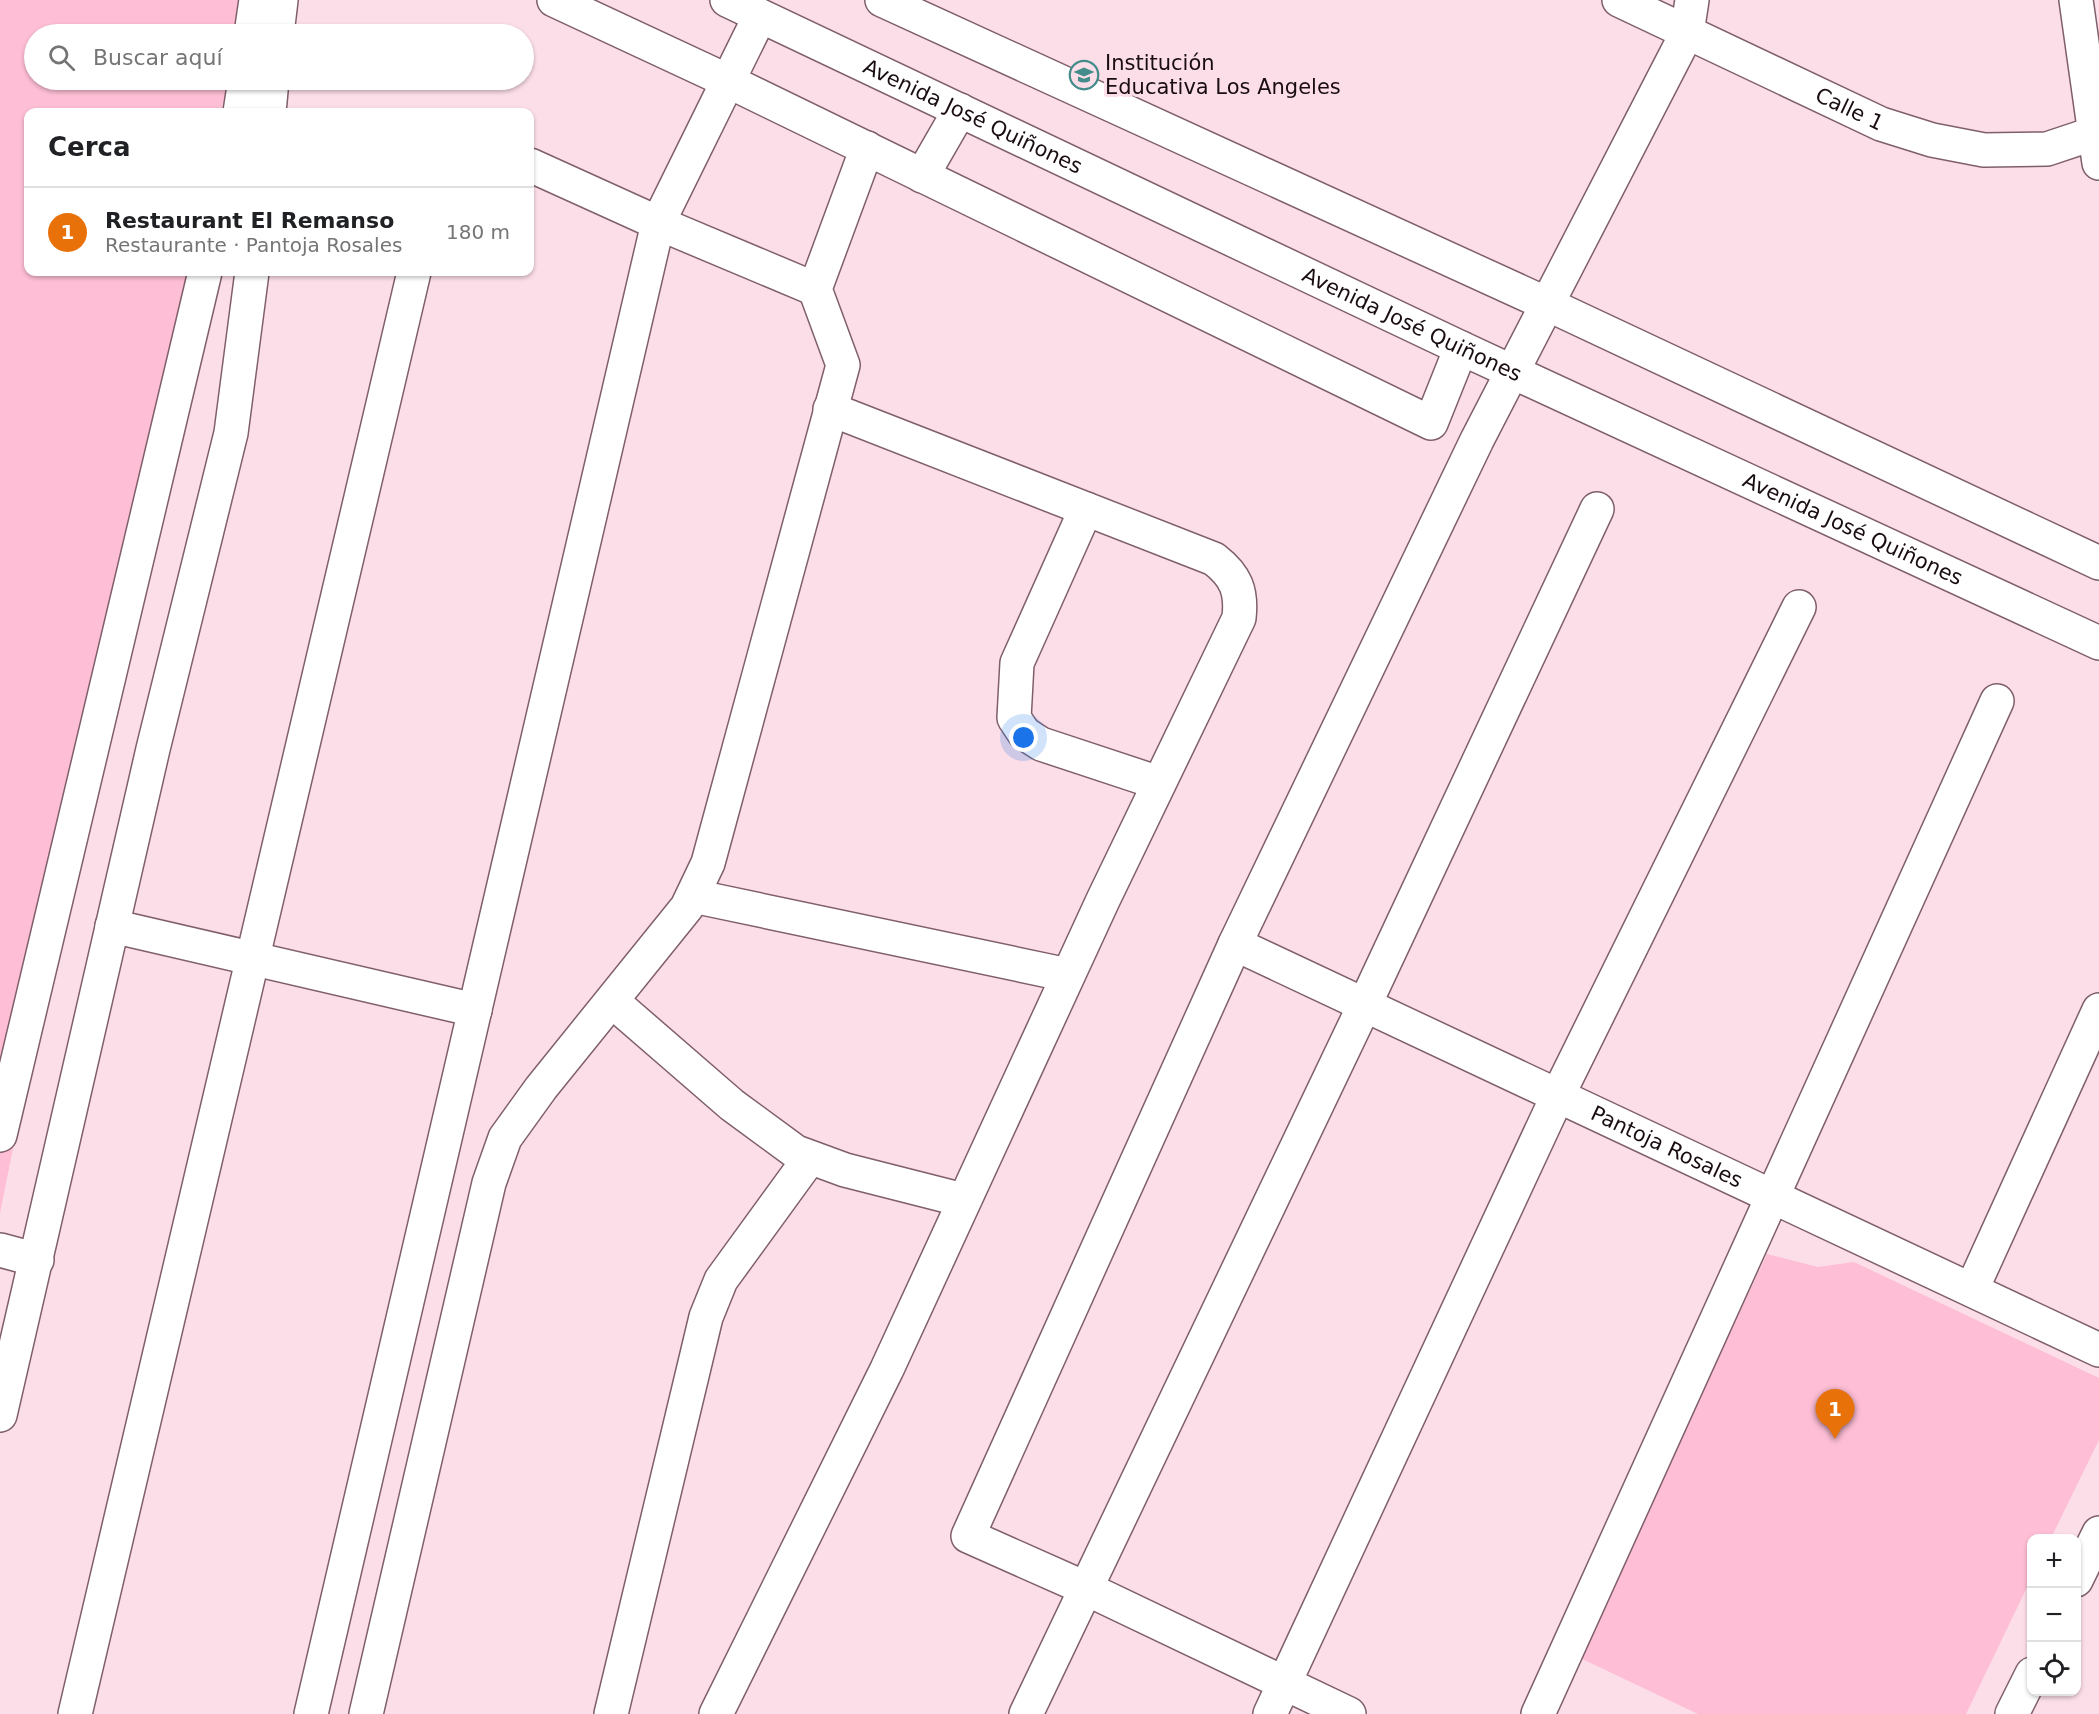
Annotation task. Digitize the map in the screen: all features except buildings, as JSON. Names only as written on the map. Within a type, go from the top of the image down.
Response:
[{"type":"street","points":[[252,24],[256,0]]},
{"type":"street","points":[[278,24],[280,0]]},
{"type":"street","points":[[554,0],[867,148],[1431,423],[1461,348]]},
{"type":"street","name":"Avenida José Quiñones","points":[[727,0],[1511,372],[2099,643]]},
{"type":"street","points":[[882,0],[1547,304],[2099,563]]},
{"type":"street","name":"Calle 1","points":[[1619,0],[1881,124],[1932,140],[1984,150],[2097,148]]},
{"type":"street","points":[[1349,1714],[1085,1588],[968,1536],[1235,944],[1511,372],[1687,33],[1692,0]]},
{"type":"street","points":[[2076,0],[2097,148]]},
{"type":"street","points":[[311,1714],[658,224],[760,16]]},
{"type":"street","points":[[241,108],[243,90]]},
{"type":"street","points":[[269,108],[271,90]]},
{"type":"street","points":[[922,176],[960,110]]},
{"type":"street","points":[[366,1714],[492,1174],[504,1138],[541,1088],[666,936],[687,907],[708,863],[843,365],[815,289],[867,148]]},
{"type":"street","points":[[534,167],[658,224],[815,289]]},
{"type":"street","points":[[0,1135],[204,276]]},
{"type":"street","points":[[0,1415],[153,749],[231,433],[251,276]]},
{"type":"street","points":[[75,1714],[413,276]]},
{"type":"street","points":[[716,1714],[887,1369],[1068,975],[1239,618],[1241,600],[1230,571],[1214,559],[830,409]]},
{"type":"street","points":[[1086,509],[1017,663],[1014,718],[1024,733],[1041,744],[1159,783]]},
{"type":"street","points":[[1026,1714],[1365,1004],[1597,509]]},
{"type":"street","points":[[1270,1714],[1558,1095],[1799,607]]},
{"type":"street","points":[[1538,1714],[1997,701]]},
{"type":"street","points":[[693,896],[1068,975]]},
{"type":"street","points":[[112,926],[475,1010]]},
{"type":"street","name":"Pantoja Rosales","points":[[1235,944],[2099,1350]]},
{"type":"street","points":[[612,1001],[732,1105],[796,1152],[809,1159],[963,1200]]},
{"type":"street","points":[[1972,1289],[2099,1010]]},
{"type":"street","points":[[611,1714],[706,1317],[721,1280],[809,1159]]},
{"type":"street","points":[[0,1250],[37,1260]]},
{"type":"street","points":[[2081,1570],[2099,1533]]},
{"type":"street","points":[[2012,1714],[2027,1682]]},
{"type":"shaded area","points":[[0,0],[244,0],[239,24],[24,24],[24,90],[226,90],[222,108],[24,108],[24,276],[188,276],[0,1213]]},
{"type":"shaded area","points":[[1767,1254],[1818,1267],[1854,1262],[2099,1378],[2099,1440],[2053,1534],[2027,1534],[2027,1587],[1966,1714],[1698,1714],[1578,1657]]},
{"type":"place","name":"Institución Educativa Los Angeles","points":[[1084,75]]},
{"type":"place","name":"Restaurant El Remanso","points":[[1835,1439]]}]
